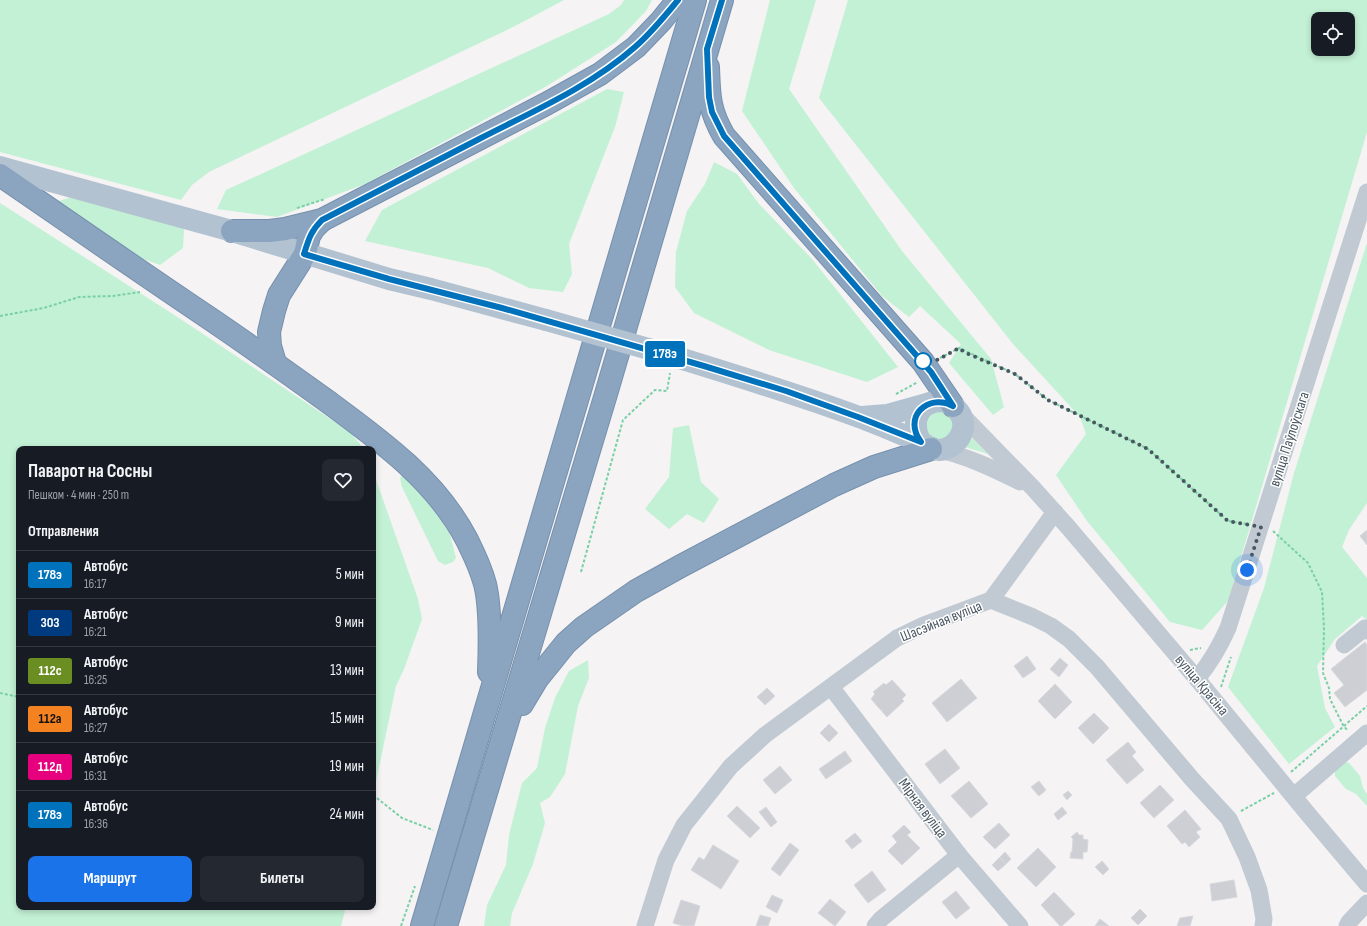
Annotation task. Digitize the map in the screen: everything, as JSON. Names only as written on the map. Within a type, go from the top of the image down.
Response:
[{"type":"highway","points":[[232,231],[270,231],[322,220],[546,104],[589,80],[615,63],[636,46],[661,21],[678,0]]},
{"type":"highway","points":[[422,926],[695,0]]},
{"type":"highway","points":[[446,926],[606,394],[722,0]]},
{"type":"highway","points":[[707,49],[709,97],[712,112],[724,136],[923,362],[956,410]]},
{"type":"highway","points":[[0,174],[275,363],[380,439],[436,493],[466,539],[478,564],[485,585],[488,604],[490,646],[487,704]]},
{"type":"highway","points":[[275,363],[270,346],[269,332],[279,295],[304,254],[309,236],[322,220]]},
{"type":"highway","points":[[502,742],[537,679],[566,643],[584,627],[636,591],[834,485],[874,467],[930,447]]},
{"type":"main road","points":[[0,166],[232,231],[389,279],[546,320],[666,362],[786,391],[858,417],[930,447],[945,449],[952,446],[959,440],[963,424],[956,410],[942,402],[930,403],[888,415],[858,417]]},
{"type":"main road","points":[[930,403],[917,414],[915,424],[916,433],[930,447]]},
{"type":"street","name":"вуліца Паўлоўскага","points":[[1197,679],[1207,667],[1221,644],[1228,628],[1367,192]]},
{"type":"street","name":"вуліца Красіна","points":[[956,410],[1055,512],[1197,679],[1367,884]]},
{"type":"street","name":"вуліца Красіна","points":[[930,447],[974,461],[1033,488]]},
{"type":"street","points":[[991,600],[1055,512]]},
{"type":"street","name":"Шасэйная вуліца","points":[[645,926],[666,860],[684,825],[731,766],[765,735],[897,638],[991,600],[1033,617],[1051,626],[1069,639],[1097,667],[1192,779],[1229,819],[1259,890],[1263,922]]},
{"type":"street","points":[[1344,645],[1364,628],[1367,632]]},
{"type":"street","name":"Мірная вуліца","points":[[831,687],[959,855],[1020,926]]},
{"type":"street","points":[[1294,796],[1362,738]]},
{"type":"street","points":[[875,926],[881,919],[959,855]]},
{"type":"street","points":[[1347,926],[1349,922],[1367,904]]},
{"type":"path","points":[[294,208],[330,197]]},
{"type":"path","points":[[0,316],[44,308],[80,297],[113,296],[140,292],[154,281]]},
{"type":"path","points":[[937,360],[959,348],[964,352],[1015,374],[1048,400],[1148,449],[1228,521],[1272,530],[1308,563],[1322,592],[1324,628],[1323,673],[1329,688],[1330,699],[1343,725],[1362,738]]},
{"type":"path","points":[[581,572],[623,420],[655,390],[667,391],[666,362]]},
{"type":"path","points":[[1185,650],[1192,650]]},
{"type":"path","points":[[0,694],[16,697]]},
{"type":"path","points":[[1288,774],[1343,725],[1367,706]]},
{"type":"path","points":[[1229,819],[1254,803],[1277,791]]},
{"type":"path","points":[[376,797],[402,818],[434,830]]},
{"type":"green space","points":[[0,0],[564,0],[515,26],[209,172],[192,185],[181,200],[0,152]]},
{"type":"green space","points":[[624,0],[652,0],[646,11],[616,42],[547,86],[365,184],[277,217],[217,209],[226,190],[609,14],[621,5]]},
{"type":"green space","points":[[770,0],[816,0],[789,89],[902,251],[991,359],[1004,407],[993,415],[949,363],[961,344],[920,306],[909,317],[882,296],[794,188],[742,111]]},
{"type":"green space","points":[[848,0],[1367,0],[1367,132],[1228,601],[1202,630],[1170,622],[1087,521],[1056,475],[1086,434],[1080,417],[1013,344],[819,98]]},
{"type":"green space","points":[[607,89],[624,92],[615,127],[569,244],[572,274],[563,292],[529,288],[488,268],[365,241],[382,210]]},
{"type":"green space","points":[[714,162],[737,174],[759,204],[812,259],[898,367],[867,382],[769,350],[694,313],[675,287],[676,252],[687,211],[705,184]]},
{"type":"green space","points":[[75,196],[184,229],[183,248],[160,265],[121,251],[56,202]]},
{"type":"green space","points":[[0,203],[182,320],[350,432],[362,446],[16,446],[16,910],[345,910],[341,926],[0,926]]},
{"type":"green space","points":[[1367,243],[1367,503],[1349,530],[1342,547],[1367,578],[1367,620],[1362,616],[1335,639],[1317,666],[1325,708],[1335,727],[1289,764],[1228,687],[1264,588],[1294,473]]},
{"type":"green space","points":[[939,409],[956,422],[952,437],[932,441],[923,420]]},
{"type":"green space","points":[[689,425],[701,482],[719,499],[704,523],[687,514],[669,529],[645,509],[669,477],[673,428]]},
{"type":"green space","points":[[971,437],[988,454],[965,447]]},
{"type":"green space","points":[[402,475],[406,477],[437,513],[450,535],[456,558],[453,562],[445,565],[438,561],[402,487],[400,478]]},
{"type":"green space","points":[[376,480],[418,599],[422,619],[404,669],[396,686],[376,782]]},
{"type":"green space","points":[[588,660],[589,678],[578,706],[565,774],[550,797],[540,803],[545,823],[533,864],[512,913],[510,926],[484,926],[487,905],[506,865],[509,835],[522,783],[537,768],[545,728],[555,698],[569,671]]},
{"type":"green space","points":[[1345,762],[1349,763],[1360,776],[1363,788],[1367,794],[1367,806],[1356,794],[1346,789],[1335,776],[1335,771]]},
{"type":"building","points":[[1367,530],[1367,545],[1360,536]]},
{"type":"building","points":[[1365,642],[1367,645],[1367,690],[1345,707],[1334,693],[1344,685],[1331,669]]},
{"type":"building","points":[[1027,656],[1036,669],[1023,678],[1014,666]]},
{"type":"building","points":[[1060,658],[1068,665],[1059,677],[1050,669]]},
{"type":"building","points":[[961,679],[977,698],[947,722],[932,703]]},
{"type":"building","points":[[892,680],[906,695],[902,699],[904,701],[887,717],[871,699],[875,694],[873,692],[884,683],[886,685]]},
{"type":"building","points":[[1055,684],[1072,702],[1055,719],[1038,701]]},
{"type":"building","points":[[767,688],[775,696],[765,705],[757,697]]},
{"type":"building","points":[[1094,713],[1109,728],[1093,744],[1078,728]]},
{"type":"building","points":[[829,724],[838,733],[829,742],[820,733]]},
{"type":"building","points":[[1128,742],[1136,752],[1132,756],[1144,770],[1127,784],[1106,760]]},
{"type":"building","points":[[945,749],[960,768],[940,784],[925,764]]},
{"type":"building","points":[[845,751],[852,761],[826,779],[819,769]]},
{"type":"building","points":[[780,766],[792,780],[775,794],[763,780]]},
{"type":"building","points":[[969,781],[988,804],[971,818],[951,796]]},
{"type":"building","points":[[1039,781],[1046,790],[1039,796],[1031,787]]},
{"type":"building","points":[[1160,785],[1174,800],[1154,818],[1140,803]]},
{"type":"building","points":[[1068,791],[1072,795],[1067,800],[1063,795]]},
{"type":"building","points":[[737,806],[760,828],[750,838],[727,816]]},
{"type":"building","points":[[766,807],[777,822],[771,827],[759,812]]},
{"type":"building","points":[[1062,807],[1067,813],[1058,820],[1054,814]]},
{"type":"building","points":[[1185,810],[1201,829],[1196,832],[1200,837],[1189,847],[1185,842],[1182,844],[1167,826]]},
{"type":"building","points":[[999,823],[1010,835],[995,849],[983,837]]},
{"type":"building","points":[[904,825],[911,832],[907,835],[920,848],[902,865],[888,851],[897,842],[892,836]]},
{"type":"building","points":[[1077,832],[1079,835],[1083,835],[1083,839],[1088,840],[1087,852],[1083,852],[1083,859],[1070,858],[1073,839],[1071,837]]},
{"type":"building","points":[[855,833],[862,841],[852,849],[845,841]]},
{"type":"building","points":[[790,843],[799,850],[780,876],[771,869]]},
{"type":"building","points":[[713,845],[739,861],[721,889],[691,870],[699,857],[704,860]]},
{"type":"building","points":[[1038,848],[1056,867],[1036,887],[1017,868]]},
{"type":"building","points":[[1005,852],[1011,859],[1006,864],[1000,857]]},
{"type":"building","points":[[1000,857],[1006,864],[998,871],[992,865]]},
{"type":"building","points":[[1102,861],[1109,869],[1103,875],[1095,867]]},
{"type":"building","points":[[872,871],[886,890],[868,903],[854,885]]},
{"type":"building","points":[[1234,880],[1237,897],[1212,901],[1210,884]]},
{"type":"building","points":[[956,891],[970,908],[956,919],[942,902]]},
{"type":"building","points":[[1054,892],[1075,914],[1062,926],[1060,926],[1041,905]]},
{"type":"building","points":[[772,895],[783,900],[777,913],[766,907]]},
{"type":"building","points":[[830,899],[846,912],[835,926],[818,913]]},
{"type":"building","points":[[681,900],[700,906],[694,926],[683,926],[673,923]]},
{"type":"building","points":[[1140,909],[1147,916],[1138,925],[1131,918]]},
{"type":"building","points":[[760,915],[771,918],[768,926],[756,926]]},
{"type":"building","points":[[1193,916],[1190,926],[1177,926],[1180,918]]},
{"type":"building","points":[[1100,919],[1109,926],[1095,926]]},
{"type":"bus line","name":"178э","points":[[678,0],[661,21],[636,46],[600,74],[546,104],[322,220],[309,236],[304,254],[389,279],[502,308],[663,353],[786,391],[921,442],[916,433],[915,424],[917,414],[930,403],[942,402],[953,406],[923,362],[724,136],[717,125],[712,112],[709,97],[707,49],[722,0]]},
{"type":"route","points":[[923,361],[937,360],[959,348],[964,352],[1015,374],[1048,400],[1148,449],[1228,521],[1261,527],[1247,570]]}]
